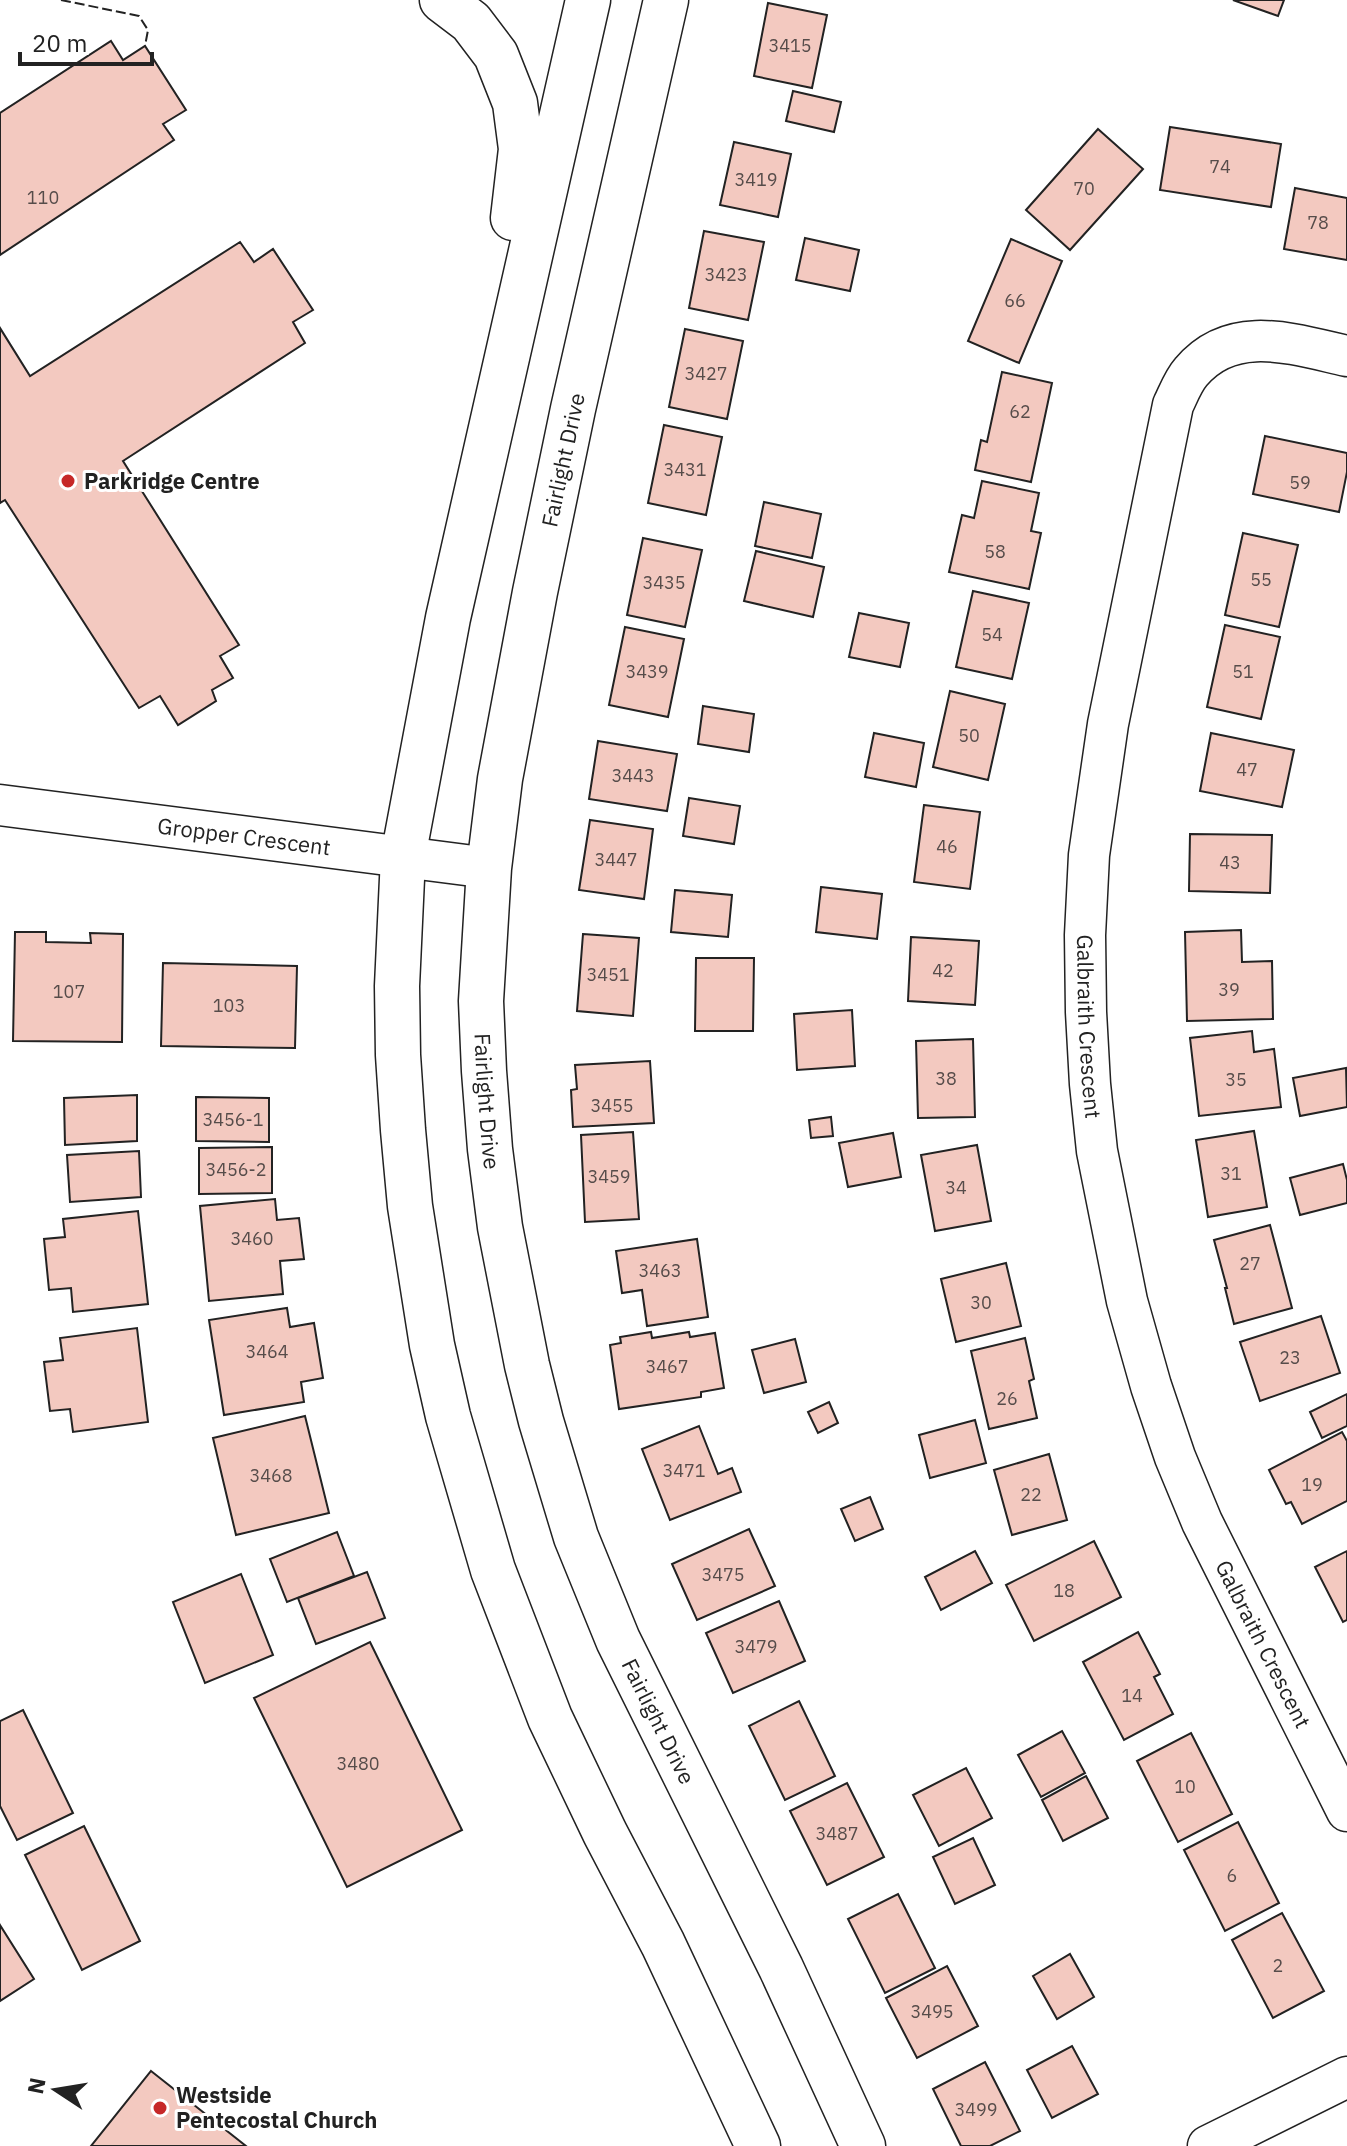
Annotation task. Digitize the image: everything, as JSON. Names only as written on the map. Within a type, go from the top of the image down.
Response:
[{"type":"main road","points":[[442,0],[471,22],[496,55],[515,103],[521,149],[508,244],[511,335]]},
{"type":"main road","points":[[588,0],[448,618],[403,857],[397,986],[403,1130],[410,1206],[432,1345],[448,1416],[493,1570],[550,1718],[663,1944],[758,2146]]},
{"type":"main road","name":"Fairlight Drive","points":[[666,0],[576,393],[500,779],[489,868],[481,1001],[490,1149],[500,1227],[521,1334],[541,1421],[576,1537],[618,1640],[781,1968],[863,2146]]},
{"type":"street","name":"Galbraith Crescent","points":[[1347,356],[1281,341],[1243,341],[1211,352],[1189,374],[1173,405],[1108,724],[1089,855],[1085,935],[1089,1070],[1097,1151],[1127,1301],[1151,1386],[1175,1457],[1202,1522],[1347,1811]]},
{"type":"street","name":"Gropper Crescent","points":[[0,805],[489,868]]},
{"type":"street","points":[[1208,2146],[1347,2077]]},
{"type":"building","points":[[1233,0],[1284,0],[1278,16]]},
{"type":"building","points":[[768,3],[827,15],[812,88],[754,76]]},
{"type":"building","points":[[111,41],[123,60],[145,46],[186,110],[163,124],[174,140],[0,255],[0,113]]},
{"type":"building","points":[[793,91],[841,102],[834,132],[786,121]]},
{"type":"building","points":[[1170,127],[1281,144],[1271,207],[1160,190]]},
{"type":"building","points":[[1098,129],[1143,169],[1070,250],[1026,210]]},
{"type":"building","points":[[734,142],[791,154],[778,217],[720,205]]},
{"type":"building","points":[[1295,188],[1347,198],[1347,260],[1284,249]]},
{"type":"building","points":[[704,231],[764,242],[748,320],[689,308]]},
{"type":"building","points":[[805,238],[859,250],[850,291],[796,280]]},
{"type":"building","points":[[1011,239],[1062,261],[1019,363],[968,341]]},
{"type":"building","name":"Parkridge Centre","points":[[240,242],[254,262],[273,249],[313,310],[293,322],[305,343],[123,461],[239,645],[220,656],[233,678],[212,690],[216,701],[178,725],[160,696],[139,708],[5,500],[0,503],[0,328],[30,376]]},
{"type":"building","points":[[685,329],[743,341],[727,419],[669,407]]},
{"type":"building","points":[[1002,372],[1052,383],[1031,482],[975,470],[981,440],[987,442]]},
{"type":"building","points":[[664,425],[722,437],[706,515],[648,503]]},
{"type":"building","points":[[1265,436],[1347,453],[1347,472],[1339,512],[1253,494]]},
{"type":"building","points":[[982,481],[1039,493],[1031,531],[1041,533],[1029,589],[949,572],[962,515],[974,518]]},
{"type":"building","points":[[764,502],[821,514],[812,558],[755,546]]},
{"type":"building","points":[[1243,533],[1298,545],[1279,627],[1225,615]]},
{"type":"building","points":[[643,538],[702,550],[685,627],[627,615]]},
{"type":"building","points":[[756,551],[824,567],[813,617],[744,601]]},
{"type":"building","points":[[973,591],[1029,603],[1012,679],[956,667]]},
{"type":"building","points":[[859,613],[909,623],[900,667],[849,657]]},
{"type":"building","points":[[1225,625],[1280,637],[1261,719],[1207,707]]},
{"type":"building","points":[[625,627],[684,639],[668,717],[609,705]]},
{"type":"building","points":[[950,691],[1005,704],[988,780],[933,767]]},
{"type":"building","points":[[703,706],[754,714],[749,752],[698,744]]},
{"type":"building","points":[[874,733],[924,743],[916,787],[865,777]]},
{"type":"building","points":[[1211,733],[1294,750],[1282,807],[1200,791]]},
{"type":"building","points":[[598,741],[677,754],[667,811],[589,799]]},
{"type":"building","points":[[689,798],[740,806],[734,844],[683,836]]},
{"type":"building","points":[[924,805],[980,812],[970,889],[914,882]]},
{"type":"building","points":[[590,820],[653,829],[644,899],[579,890]]},
{"type":"building","points":[[1190,834],[1272,835],[1270,893],[1189,891]]},
{"type":"building","points":[[821,887],[882,894],[877,939],[816,932]]},
{"type":"building","points":[[675,890],[732,895],[728,937],[671,932]]},
{"type":"building","points":[[1241,930],[1242,962],[1272,961],[1273,1019],[1187,1021],[1185,932]]},
{"type":"building","points":[[15,932],[46,932],[46,942],[91,943],[90,933],[123,934],[122,1042],[13,1041]]},
{"type":"building","points":[[583,934],[639,938],[633,1016],[577,1011]]},
{"type":"building","points":[[911,937],[979,941],[975,1005],[908,1001]]},
{"type":"building","points":[[696,958],[754,958],[753,1031],[695,1031]]},
{"type":"building","points":[[163,963],[297,966],[295,1048],[161,1046]]},
{"type":"building","points":[[852,1010],[855,1066],[797,1070],[794,1014]]},
{"type":"building","points":[[1252,1031],[1254,1052],[1274,1049],[1281,1107],[1199,1116],[1190,1038]]},
{"type":"building","points":[[973,1039],[975,1117],[918,1118],[916,1041]]},
{"type":"building","points":[[650,1061],[654,1123],[573,1127],[571,1090],[577,1089],[575,1065]]},
{"type":"building","points":[[1346,1068],[1347,1107],[1300,1116],[1293,1078]]},
{"type":"building","points":[[137,1095],[137,1141],[65,1145],[64,1098]]},
{"type":"building","points":[[196,1097],[269,1098],[269,1142],[196,1141]]},
{"type":"building","points":[[831,1117],[833,1136],[811,1138],[809,1120]]},
{"type":"building","points":[[1254,1131],[1267,1207],[1208,1217],[1196,1140]]},
{"type":"building","points":[[633,1132],[639,1219],[585,1222],[581,1135]]},
{"type":"building","points":[[893,1133],[901,1177],[848,1187],[839,1143]]},
{"type":"building","points":[[977,1145],[991,1221],[935,1231],[921,1155]]},
{"type":"building","points":[[272,1147],[272,1193],[199,1194],[199,1148]]},
{"type":"building","points":[[139,1151],[141,1197],[70,1202],[67,1155]]},
{"type":"building","points":[[1343,1164],[1347,1203],[1300,1215],[1290,1178]]},
{"type":"building","points":[[275,1199],[277,1220],[299,1218],[304,1259],[280,1261],[283,1294],[209,1301],[200,1206]]},
{"type":"building","points":[[138,1211],[148,1304],[73,1312],[71,1288],[49,1290],[44,1239],[65,1237],[63,1219]]},
{"type":"building","points":[[1270,1225],[1292,1308],[1234,1324],[1214,1240]]},
{"type":"building","points":[[697,1239],[708,1317],[647,1326],[642,1290],[622,1293],[616,1251]]},
{"type":"building","points":[[1006,1263],[1021,1326],[956,1342],[941,1279]]},
{"type":"building","points":[[287,1308],[290,1327],[314,1323],[323,1378],[301,1382],[304,1402],[224,1415],[209,1320]]},
{"type":"building","points":[[1321,1316],[1340,1373],[1260,1401],[1240,1342]]},
{"type":"building","points":[[137,1328],[148,1422],[73,1432],[70,1409],[50,1411],[44,1362],[63,1360],[60,1338]]},
{"type":"building","points":[[651,1332],[652,1338],[689,1332],[690,1337],[715,1333],[724,1388],[701,1392],[701,1397],[619,1409],[610,1345],[621,1343],[620,1337]]},
{"type":"building","points":[[1025,1338],[1034,1379],[1029,1381],[1037,1418],[989,1429],[971,1351]]},
{"type":"building","points":[[795,1339],[806,1382],[764,1393],[752,1350]]},
{"type":"building","points":[[1347,1394],[1347,1426],[1322,1438],[1310,1412]]},
{"type":"building","points":[[829,1402],[838,1423],[818,1433],[808,1412]]},
{"type":"building","points":[[305,1416],[329,1513],[236,1535],[213,1438]]},
{"type":"building","points":[[975,1420],[986,1463],[930,1478],[919,1435]]},
{"type":"building","points":[[699,1426],[718,1474],[732,1468],[741,1492],[670,1520],[642,1449]]},
{"type":"building","points":[[1342,1432],[1347,1441],[1347,1501],[1302,1524],[1291,1502],[1286,1504],[1269,1470]]},
{"type":"building","points":[[1049,1454],[1067,1520],[1012,1535],[994,1470]]},
{"type":"building","points":[[870,1497],[883,1529],[855,1541],[841,1509]]},
{"type":"building","points":[[749,1529],[775,1586],[697,1620],[672,1564]]},
{"type":"building","points":[[337,1532],[354,1576],[287,1602],[270,1559]]},
{"type":"building","points":[[1094,1541],[1121,1597],[1034,1641],[1006,1585]]},
{"type":"building","points":[[975,1551],[992,1583],[941,1610],[925,1577]]},
{"type":"building","points":[[1347,1551],[1347,1620],[1343,1622],[1315,1567]]},
{"type":"building","points":[[367,1572],[385,1618],[316,1644],[298,1598]]},
{"type":"building","points":[[241,1574],[273,1655],[205,1683],[173,1602]]},
{"type":"building","points":[[779,1601],[805,1661],[733,1693],[706,1633]]},
{"type":"building","points":[[1138,1632],[1160,1674],[1154,1677],[1173,1714],[1124,1740],[1083,1662]]},
{"type":"building","points":[[370,1642],[462,1830],[347,1887],[254,1698]]},
{"type":"building","points":[[799,1701],[835,1776],[785,1800],[749,1726]]},
{"type":"building","points":[[23,1710],[73,1813],[17,1840],[0,1806],[0,1721]]},
{"type":"building","points":[[1062,1731],[1085,1773],[1041,1797],[1018,1755]]},
{"type":"building","points":[[1191,1733],[1232,1814],[1178,1842],[1137,1761]]},
{"type":"building","points":[[966,1768],[992,1818],[939,1846],[913,1795]]},
{"type":"building","points":[[1086,1776],[1108,1818],[1063,1841],[1042,1800]]},
{"type":"building","points":[[847,1783],[884,1857],[827,1885],[790,1811]]},
{"type":"building","points":[[1238,1822],[1279,1903],[1225,1931],[1184,1850]]},
{"type":"building","points":[[84,1826],[140,1941],[82,1970],[25,1855]]},
{"type":"building","points":[[973,1838],[995,1885],[955,1904],[933,1857]]},
{"type":"building","points":[[898,1894],[935,1968],[885,1993],[848,1919]]},
{"type":"building","points":[[1282,1913],[1324,1991],[1273,2018],[1232,1940]]},
{"type":"building","points":[[0,1925],[34,1979],[0,2001]]},
{"type":"building","points":[[1070,1954],[1094,1997],[1057,2019],[1033,1976]]},
{"type":"building","points":[[947,1966],[978,2026],[917,2058],[886,1998]]},
{"type":"building","points":[[1072,2046],[1098,2094],[1052,2118],[1027,2070]]},
{"type":"building","points":[[985,2062],[1020,2131],[990,2146],[961,2146],[933,2089]]},
{"type":"building","name":"Westside Pentecostal Church","points":[[151,2071],[246,2146],[91,2146]]},
{"type":"fence","points":[[61,0],[139,16],[148,30],[145,46]]},
{"type":"place","name":"Parkridge Centre","points":[[68,481]]},
{"type":"place","name":"Westside Pentecostal Church","points":[[160,2108]]}]
